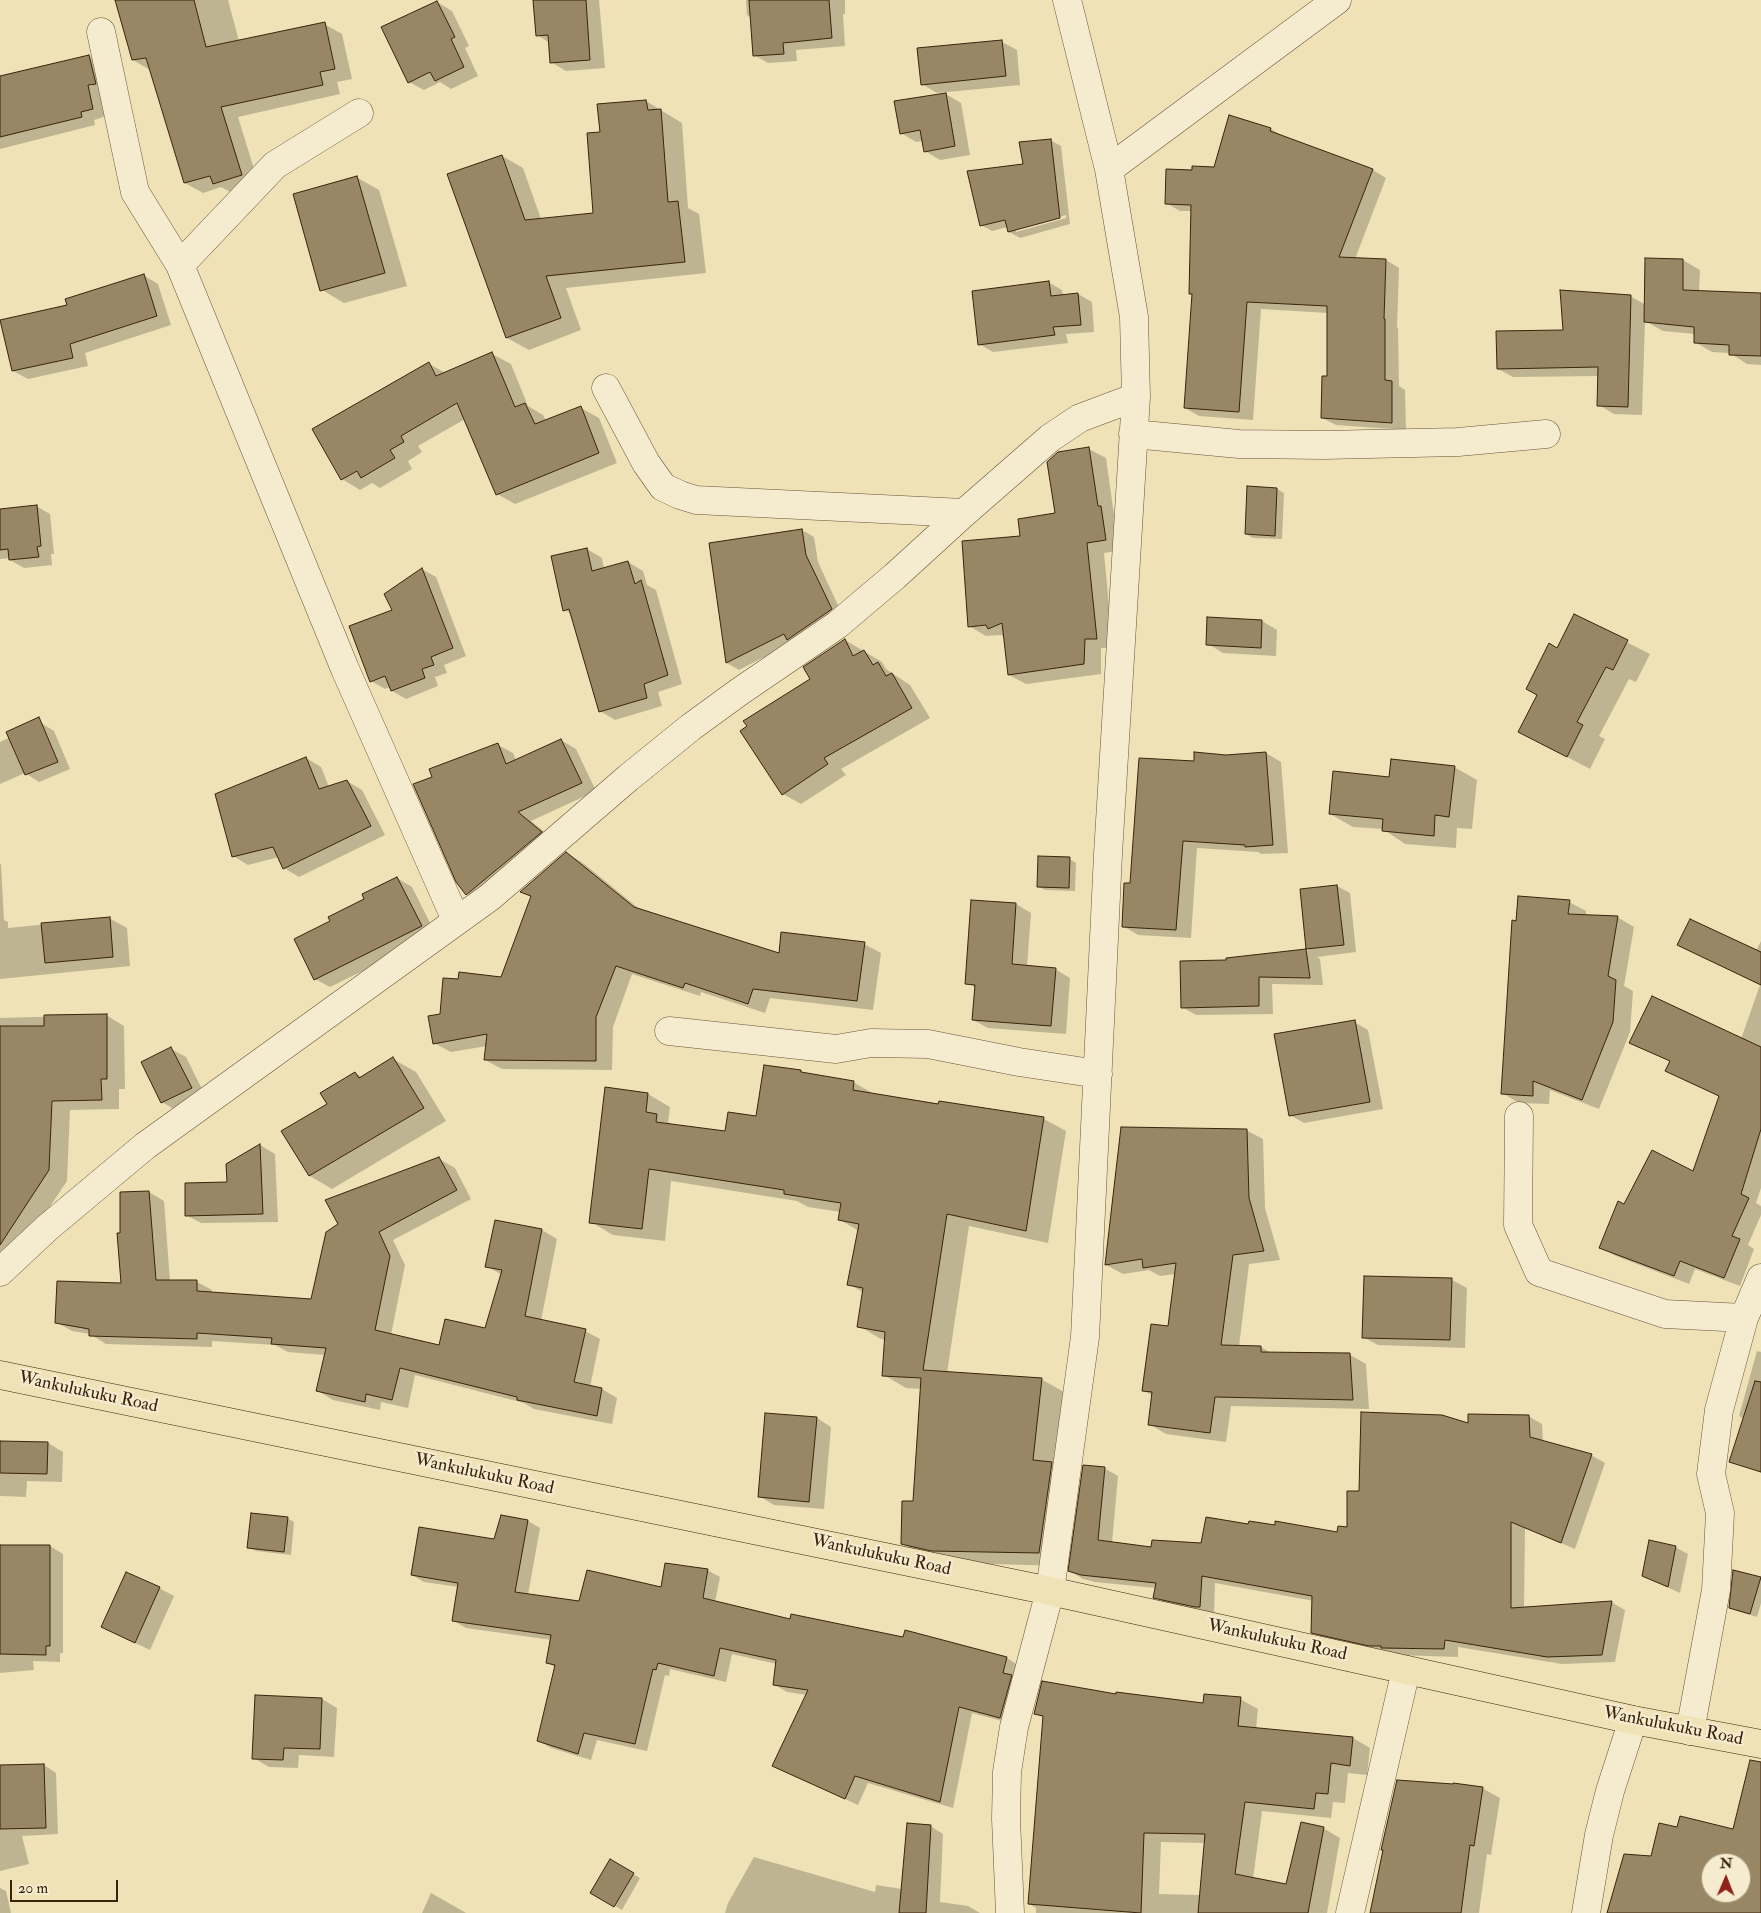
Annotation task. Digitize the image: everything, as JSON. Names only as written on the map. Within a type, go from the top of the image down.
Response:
[{"type":"main road","name":"Wankulukuku Road","points":[[0,1375],[1050,1591],[1633,1720],[1761,1744]]},
{"type":"street","points":[[1010,1913],[1006,1819],[1007,1772],[1017,1718],[1050,1591],[1085,1338],[1108,854],[1136,397],[1134,317],[1109,169],[1067,0]]},
{"type":"street","points":[[1109,169],[1337,0]]},
{"type":"street","points":[[101,32],[135,192],[180,266],[345,669],[456,920]]},
{"type":"street","points":[[180,266],[275,165],[359,113]]},
{"type":"street","points":[[606,388],[646,463],[663,487],[680,496],[696,500],[964,513]]},
{"type":"street","points":[[0,1272],[47,1228],[145,1146],[490,897],[628,778],[691,727],[837,625],[1050,438],[1080,418],[1136,397]]},
{"type":"street","points":[[1133,434],[1239,444],[1324,445],[1458,442],[1546,434]]},
{"type":"street","points":[[669,1031],[836,1050],[871,1043],[928,1044],[1020,1062],[1098,1074]]},
{"type":"street","points":[[1519,1116],[1518,1226],[1539,1272],[1665,1314],[1744,1318]]},
{"type":"street","points":[[1690,1731],[1716,1590],[1720,1513],[1711,1474],[1719,1410],[1744,1318],[1761,1278]]},
{"type":"street","points":[[1350,1913],[1406,1670]]},
{"type":"street","points":[[1586,1913],[1599,1835],[1633,1720]]},
{"type":"building","points":[[115,0],[194,0],[206,47],[325,22],[335,69],[320,72],[323,85],[221,107],[242,175],[213,184],[210,176],[184,183],[146,58],[132,60]]},
{"type":"building","points":[[533,0],[586,0],[590,60],[550,63],[548,35],[536,36]]},
{"type":"building","points":[[749,0],[829,0],[832,38],[783,43],[784,54],[753,56]]},
{"type":"building","points":[[437,1],[455,37],[451,39],[464,67],[435,81],[430,72],[408,83],[381,27]]},
{"type":"building","points":[[1002,40],[1006,76],[921,85],[917,48]]},
{"type":"building","points":[[89,55],[96,84],[88,85],[93,109],[81,112],[82,117],[0,137],[0,76]]},
{"type":"building","points":[[946,93],[955,146],[924,152],[920,130],[900,134],[894,101]]},
{"type":"building","points":[[646,100],[648,110],[661,109],[668,202],[678,201],[685,262],[546,276],[561,318],[506,338],[447,174],[502,155],[525,220],[593,213],[587,133],[600,132],[597,104]]},
{"type":"building","points":[[1229,115],[1271,128],[1270,131],[1373,169],[1339,257],[1386,259],[1384,319],[1385,380],[1392,381],[1392,423],[1321,418],[1322,376],[1327,376],[1327,306],[1247,302],[1239,412],[1184,408],[1192,294],[1189,294],[1191,205],[1165,204],[1166,169],[1192,170],[1192,166],[1214,167]]},
{"type":"building","points":[[1051,139],[1060,218],[1008,232],[1005,220],[980,226],[967,171],[1023,164],[1019,142]]},
{"type":"building","points":[[357,176],[385,273],[320,291],[293,194]]},
{"type":"building","points":[[1645,258],[1683,259],[1683,290],[1761,293],[1761,356],[1729,355],[1729,345],[1694,343],[1694,327],[1644,322]]},
{"type":"building","points":[[144,274],[157,316],[70,344],[73,358],[12,371],[0,320],[67,305],[65,299]]},
{"type":"building","points":[[1049,281],[1051,296],[1078,293],[1081,325],[1053,327],[1055,335],[978,345],[972,291]]},
{"type":"building","points":[[1560,290],[1631,295],[1628,407],[1597,406],[1598,367],[1497,369],[1496,331],[1563,330]]},
{"type":"building","points":[[492,352],[515,407],[525,403],[535,424],[581,406],[599,453],[496,495],[457,403],[401,436],[404,442],[390,450],[395,458],[361,478],[357,471],[341,480],[312,429],[429,362],[436,376]]},
{"type":"building","points":[[1089,447],[1098,506],[1101,506],[1106,540],[1087,543],[1097,639],[1085,639],[1084,664],[1008,675],[1002,623],[988,629],[986,625],[968,627],[962,541],[1020,536],[1018,519],[1055,513],[1047,462],[1058,452]]},
{"type":"building","points":[[1247,486],[1277,488],[1275,536],[1245,534]]},
{"type":"building","points":[[37,505],[41,546],[37,547],[39,557],[9,560],[8,549],[0,550],[0,509]]},
{"type":"building","points":[[802,529],[806,555],[832,609],[787,640],[784,634],[726,663],[709,543]]},
{"type":"building","points":[[587,548],[592,571],[628,561],[635,584],[641,580],[668,675],[644,684],[647,698],[599,712],[569,609],[563,611],[551,556]]},
{"type":"building","points":[[422,568],[453,648],[431,657],[434,665],[422,669],[425,678],[391,691],[385,676],[370,682],[349,626],[392,610],[384,594]]},
{"type":"building","points":[[1574,614],[1628,640],[1613,670],[1606,667],[1577,722],[1583,725],[1567,757],[1518,732],[1537,695],[1526,689],[1549,643],[1557,648]]},
{"type":"building","points":[[1207,617],[1262,620],[1261,648],[1206,645]]},
{"type":"building","points":[[845,639],[853,656],[864,650],[873,665],[878,662],[886,676],[892,673],[912,708],[824,758],[828,764],[782,795],[740,731],[747,726],[743,721],[810,679],[803,667]]},
{"type":"building","points":[[39,717],[58,762],[25,775],[6,732]]},
{"type":"building","points":[[561,739],[582,783],[518,812],[542,832],[466,895],[456,882],[413,784],[432,777],[429,769],[498,743],[506,764]]},
{"type":"building","points":[[1194,752],[1226,755],[1266,752],[1273,845],[1245,847],[1245,845],[1183,841],[1176,930],[1122,927],[1124,883],[1130,883],[1139,758],[1194,761]]},
{"type":"building","points":[[306,757],[319,789],[347,780],[371,826],[283,869],[273,847],[232,857],[215,794]]},
{"type":"building","points":[[1391,759],[1455,766],[1449,817],[1435,815],[1434,836],[1382,831],[1383,819],[1329,814],[1333,771],[1389,777]]},
{"type":"building","points":[[566,852],[634,907],[779,953],[781,932],[865,942],[857,1001],[753,989],[748,1004],[685,983],[683,988],[616,966],[596,1017],[596,1061],[484,1060],[487,1034],[433,1044],[428,1016],[440,1014],[443,978],[458,979],[459,972],[501,977],[531,896],[520,892]]},
{"type":"building","points":[[1038,856],[1070,857],[1069,888],[1037,887]]},
{"type":"building","points":[[397,877],[422,926],[314,980],[294,939],[330,921],[328,917],[364,899],[362,894]]},
{"type":"building","points":[[1337,885],[1344,945],[1306,949],[1300,889]]},
{"type":"building","points":[[1518,896],[1570,900],[1568,914],[1618,916],[1608,976],[1616,980],[1613,1022],[1582,1100],[1533,1081],[1533,1096],[1501,1094],[1512,920],[1516,921]]},
{"type":"building","points":[[971,900],[1016,903],[1012,964],[1056,968],[1051,1026],[972,1020],[975,985],[965,984]]},
{"type":"building","points":[[110,917],[113,957],[45,963],[41,923]]},
{"type":"building","points":[[1690,919],[1761,952],[1761,985],[1677,945]]},
{"type":"building","points":[[1306,949],[1310,978],[1259,977],[1259,1006],[1181,1008],[1180,961],[1226,960],[1226,958]]},
{"type":"building","points":[[1652,996],[1761,1047],[1761,1129],[1741,1194],[1749,1198],[1732,1236],[1740,1239],[1724,1278],[1680,1261],[1674,1276],[1599,1248],[1618,1201],[1624,1204],[1652,1150],[1693,1171],[1719,1096],[1665,1071],[1670,1061],[1629,1043]]},
{"type":"building","points":[[107,1014],[107,1079],[101,1079],[102,1100],[52,1101],[49,1170],[0,1245],[0,1026],[44,1026],[44,1015]]},
{"type":"building","points":[[1355,1020],[1370,1102],[1289,1116],[1274,1034]]},
{"type":"building","points":[[171,1047],[192,1088],[161,1103],[141,1062]]},
{"type":"building","points":[[393,1057],[424,1108],[309,1176],[281,1131],[327,1104],[320,1093],[355,1072],[359,1078]]},
{"type":"building","points":[[764,1065],[801,1070],[801,1072],[854,1081],[853,1090],[938,1104],[939,1101],[1044,1117],[1026,1231],[947,1214],[923,1370],[1042,1378],[1033,1460],[1052,1462],[1039,1553],[931,1551],[901,1544],[902,1501],[913,1501],[921,1378],[882,1376],[885,1332],[857,1327],[863,1288],[847,1285],[859,1224],[838,1220],[841,1203],[784,1194],[784,1190],[649,1169],[642,1229],[589,1223],[605,1087],[648,1093],[646,1112],[657,1114],[656,1122],[725,1131],[728,1112],[756,1116]]},
{"type":"building","points":[[1121,1127],[1247,1129],[1249,1198],[1264,1251],[1233,1255],[1221,1345],[1261,1346],[1261,1352],[1350,1353],[1353,1400],[1215,1397],[1210,1433],[1148,1425],[1152,1392],[1142,1391],[1151,1324],[1168,1326],[1176,1263],[1143,1268],[1142,1259],[1105,1265]]},
{"type":"building","points":[[260,1144],[263,1214],[185,1216],[185,1183],[227,1182],[226,1164]]},
{"type":"building","points":[[439,1157],[457,1190],[379,1232],[390,1256],[375,1330],[439,1345],[445,1319],[485,1328],[502,1270],[485,1267],[495,1220],[542,1229],[525,1316],[586,1329],[574,1382],[602,1388],[597,1416],[517,1400],[517,1397],[400,1368],[392,1400],[366,1394],[365,1402],[316,1391],[326,1348],[271,1344],[272,1338],[197,1333],[197,1339],[89,1336],[89,1329],[55,1323],[57,1281],[121,1283],[117,1233],[120,1233],[120,1192],[149,1191],[156,1280],[197,1280],[197,1291],[311,1299],[326,1232],[338,1224],[325,1200]]},
{"type":"building","points":[[1364,1276],[1452,1278],[1450,1340],[1362,1338]]},
{"type":"building","points":[[1755,1381],[1761,1382],[1761,1472],[1729,1462]]},
{"type":"building","points":[[1361,1412],[1442,1415],[1468,1423],[1468,1414],[1529,1415],[1530,1437],[1592,1454],[1561,1543],[1511,1522],[1511,1608],[1612,1601],[1602,1655],[1547,1657],[1445,1640],[1444,1649],[1381,1648],[1381,1646],[1369,1646],[1311,1633],[1312,1596],[1202,1576],[1200,1607],[1195,1607],[1153,1598],[1156,1583],[1081,1575],[1068,1571],[1083,1465],[1105,1467],[1098,1540],[1151,1547],[1152,1540],[1201,1543],[1206,1517],[1248,1524],[1249,1521],[1275,1525],[1275,1521],[1337,1532],[1338,1526],[1347,1527],[1347,1491],[1359,1491]]},
{"type":"building","points":[[765,1413],[817,1417],[809,1502],[758,1497]]},
{"type":"building","points":[[0,1441],[48,1442],[47,1474],[0,1473]]},
{"type":"building","points":[[251,1513],[288,1517],[284,1552],[247,1548]]},
{"type":"building","points":[[501,1515],[528,1520],[515,1592],[579,1601],[587,1570],[661,1587],[665,1563],[708,1569],[703,1598],[790,1619],[791,1614],[903,1637],[905,1630],[1007,1657],[1003,1673],[1012,1675],[1000,1718],[959,1707],[940,1802],[855,1776],[845,1799],[772,1766],[808,1690],[773,1685],[776,1660],[720,1648],[714,1676],[658,1663],[656,1670],[653,1669],[635,1744],[584,1733],[578,1754],[537,1741],[555,1665],[546,1663],[551,1635],[452,1621],[458,1583],[411,1575],[419,1527],[494,1539]]},
{"type":"building","points":[[1649,1540],[1676,1546],[1668,1587],[1642,1576]]},
{"type":"building","points":[[0,1545],[50,1545],[50,1646],[46,1646],[46,1655],[0,1654]]},
{"type":"building","points":[[1733,1570],[1761,1577],[1750,1614],[1729,1608]]},
{"type":"building","points":[[126,1572],[160,1587],[135,1643],[101,1627]]},
{"type":"building","points":[[1042,1681],[1116,1694],[1116,1692],[1203,1703],[1204,1694],[1241,1697],[1238,1726],[1353,1737],[1350,1766],[1331,1763],[1328,1794],[1316,1793],[1314,1809],[1245,1802],[1235,1874],[1286,1884],[1301,1822],[1324,1827],[1308,1913],[1198,1913],[1205,1834],[1144,1833],[1141,1913],[1028,1904],[1043,1716],[1034,1714]]},
{"type":"building","points":[[255,1695],[322,1698],[320,1749],[284,1748],[283,1760],[252,1759]]},
{"type":"building","points":[[1750,1760],[1761,1762],[1761,1913],[1607,1913],[1624,1854],[1651,1856],[1659,1823],[1677,1827],[1680,1816],[1733,1829]]},
{"type":"building","points":[[44,1764],[46,1828],[0,1829],[0,1765]]},
{"type":"building","points":[[1397,1780],[1453,1783],[1483,1787],[1474,1846],[1470,1845],[1461,1913],[1370,1913],[1383,1850],[1381,1850]]},
{"type":"building","points":[[907,1823],[931,1825],[926,1913],[899,1913]]},
{"type":"building","points":[[610,1859],[634,1873],[614,1907],[590,1893]]}]
